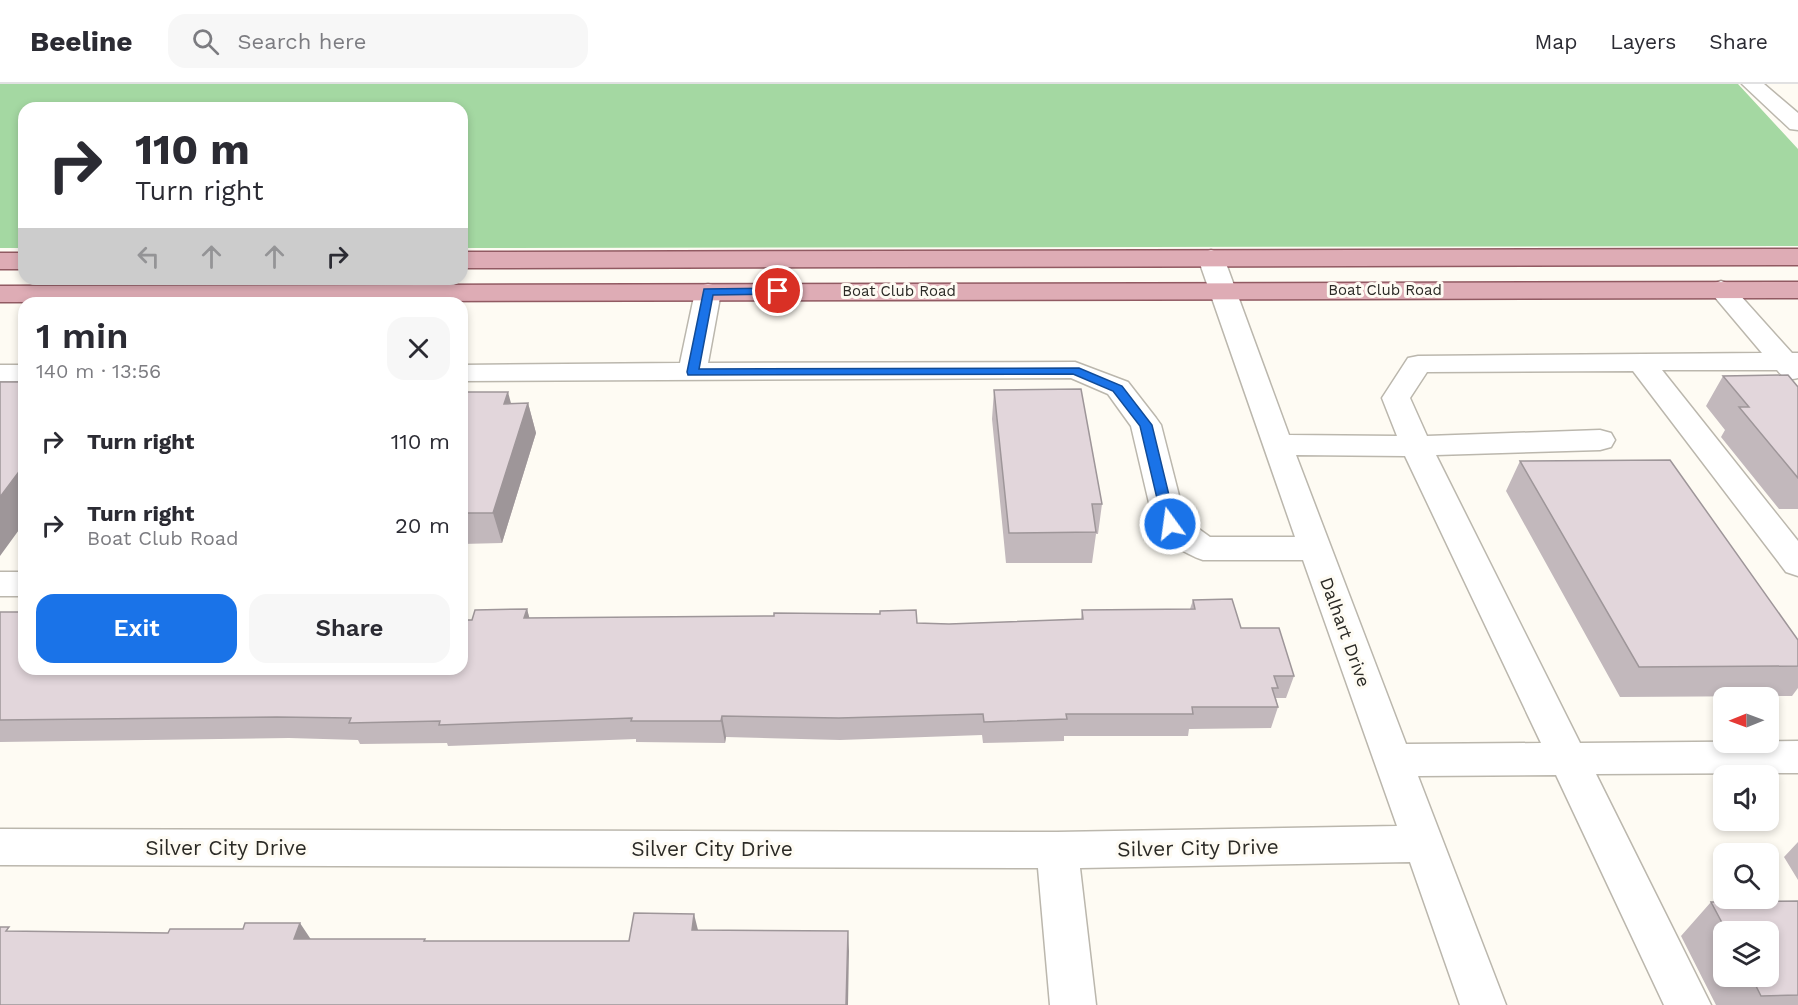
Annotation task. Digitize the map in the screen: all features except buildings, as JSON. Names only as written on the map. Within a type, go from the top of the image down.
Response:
[{"type":"main road","name":"Boat Club Road","points":[[468,260],[1798,257]]},
{"type":"main road","points":[[0,261],[18,261]]},
{"type":"main road","name":"Boat Club Road","points":[[0,294],[261,297],[708,291],[1798,290]]},
{"type":"street","points":[[1752,84],[1798,124]]},
{"type":"street","name":"Dalhart Drive","points":[[1211,258],[1277,445],[1483,1005]]},
{"type":"street","points":[[1721,289],[1793,366]]},
{"type":"street","points":[[692,372],[708,291]]},
{"type":"street","points":[[1688,1005],[1416,446],[1396,398],[1418,364],[1641,362],[1793,366]]},
{"type":"street","points":[[1641,362],[1798,564]]},
{"type":"street","points":[[468,373],[1075,370],[1118,388],[1146,425],[1170,524],[1203,548],[1315,549]]},
{"type":"street","points":[[0,373],[18,373]]},
{"type":"street","points":[[1277,445],[1416,446],[1600,440]]},
{"type":"street","points":[[0,584],[18,584]]},
{"type":"street","points":[[1392,760],[1798,757]]},
{"type":"street","name":"Silver City Drive","points":[[0,847],[1057,850],[1424,844]]},
{"type":"street","points":[[1057,850],[1073,1005]]},
{"type":"green space","points":[[0,84],[1738,84],[1798,149],[1798,246],[468,248],[468,102],[18,102],[18,248],[0,248]]},
{"type":"route","points":[[778,291],[708,291],[692,372],[1075,370],[1118,388],[1146,425],[1170,524]]}]
